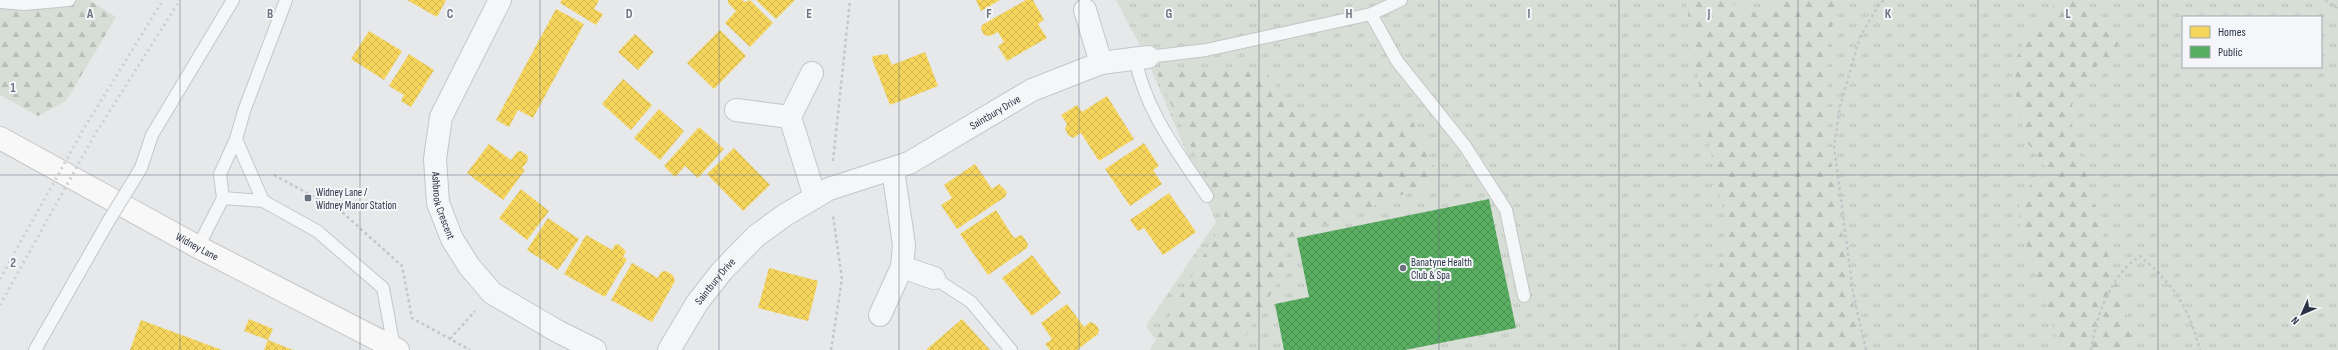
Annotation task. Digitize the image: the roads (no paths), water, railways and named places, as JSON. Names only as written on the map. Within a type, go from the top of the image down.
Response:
[{"type":"street","name":"Ashbrook Crescent","points":[[500,0],[441,118],[435,159],[438,203],[452,239],[469,266],[492,293],[557,331],[595,350]]},
{"type":"street","points":[[1085,10],[1102,63]]},
{"type":"street","name":"Saintbury Drive","points":[[669,350],[697,303],[722,270],[756,236],[785,215],[815,197],[863,177],[893,170],[908,163],[1032,90],[1102,63],[1142,57]]},
{"type":"street","points":[[812,73],[790,117],[815,197]]},
{"type":"street","points":[[736,110],[790,117]]},
{"type":"street","name":"Widney Lane","points":[[0,138],[198,247],[396,349]]},
{"type":"street","points":[[880,316],[902,267],[904,245],[893,170]]},
{"type":"street","points":[[902,267],[934,278]]},
{"type":"lane","points":[[0,2],[24,4],[69,0]]},
{"type":"lane","points":[[35,350],[108,222],[141,168],[152,135],[233,0]]},
{"type":"lane","points":[[198,247],[223,198],[220,174],[236,139],[244,111],[286,0]]},
{"type":"lane","points":[[1207,196],[1155,118],[1140,82],[1142,57],[1206,50],[1371,14],[1401,0]]},
{"type":"lane","points":[[1371,14],[1397,61],[1465,146],[1506,210],[1524,296]]},
{"type":"lane","points":[[236,139],[263,200]]},
{"type":"lane","points":[[223,198],[263,200],[317,231],[383,288],[396,349]]},
{"type":"lane","points":[[934,278],[971,302],[1011,350]]},
{"type":"railway","points":[[0,279],[83,130],[163,0]]},
{"type":"railway","points":[[0,305],[94,136],[180,0]]},
{"type":"place","name":"Widney Lane / Widney Manor Station","points":[[308,198]]},
{"type":"place","name":"Banatyne Health Club & Spa","points":[[1403,268]]}]
